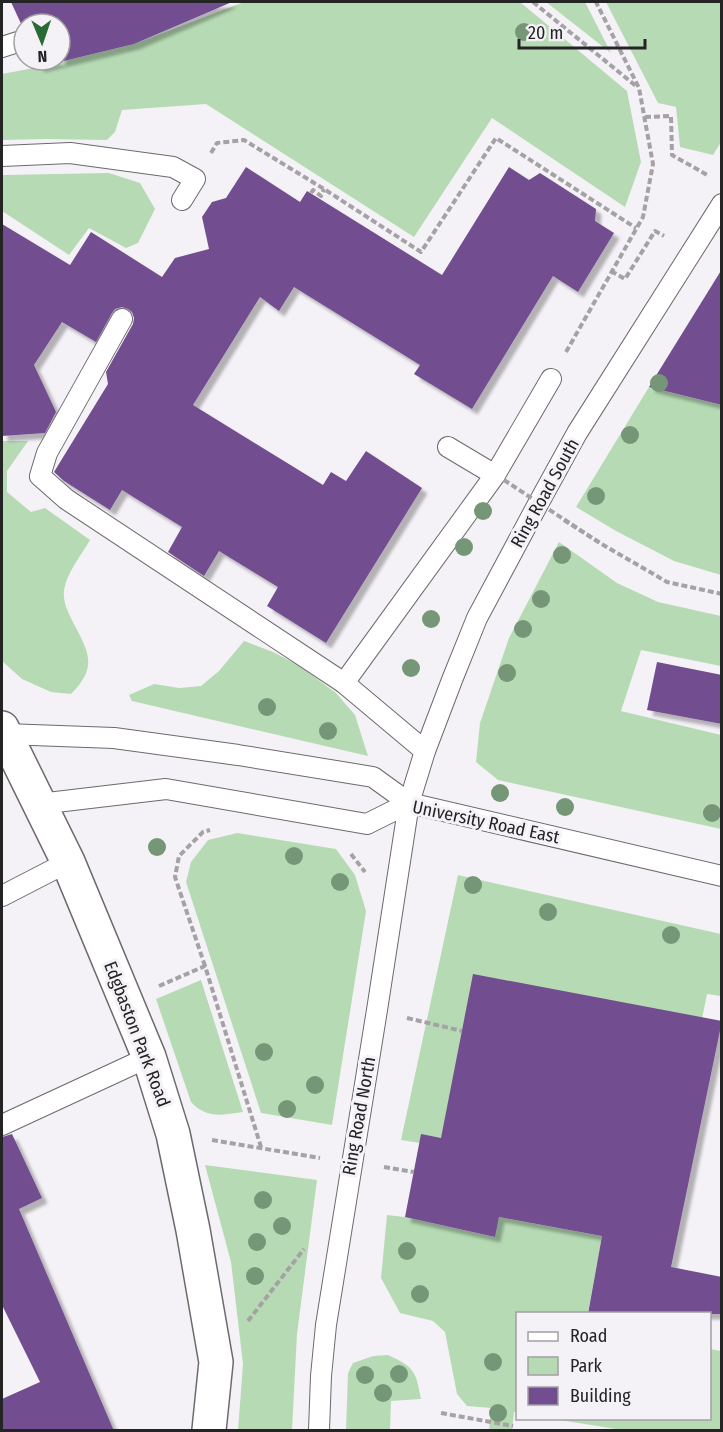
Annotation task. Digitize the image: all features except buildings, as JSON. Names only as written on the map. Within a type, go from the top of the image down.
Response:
[{"type":"street","name":"Edgbaston Park Road","points":[[3,731],[68,862],[149,1057],[173,1134],[193,1230],[216,1362],[209,1431]]},
{"type":"lane","points":[[2,156],[70,153],[172,167],[195,179],[182,200]]},
{"type":"lane","name":"Ring Road South","points":[[409,803],[425,751],[477,618],[577,433],[722,204]]},
{"type":"lane","points":[[122,319],[46,453],[40,476],[66,499],[344,683],[425,751]]},
{"type":"lane","points":[[344,683],[499,477],[552,379]]},
{"type":"lane","points":[[448,447],[499,477]]},
{"type":"lane","points":[[3,731],[114,738],[373,777],[409,803]]},
{"type":"lane","name":"University Road East","points":[[39,804],[166,789],[366,824],[409,803],[722,876]]},
{"type":"lane","name":"Ring Road North","points":[[319,1431],[326,1325],[409,803]]},
{"type":"lane","points":[[2,896],[68,862]]},
{"type":"lane","points":[[2,1125],[149,1057]]},
{"type":"path","points":[[533,2],[639,88]]},
{"type":"path","points":[[552,379],[643,217],[653,164],[639,88],[596,2]]},
{"type":"path","points":[[645,117],[670,116],[672,155],[712,178]]},
{"type":"path","points":[[195,179],[217,143],[244,140],[421,252],[496,138],[636,228]]},
{"type":"path","points":[[311,193],[313,190],[321,196],[324,189]]},
{"type":"path","points":[[611,271],[625,279],[655,231]]},
{"type":"path","points":[[499,477],[600,543]]},
{"type":"path","points":[[538,504],[667,582],[722,594]]},
{"type":"path","points":[[214,830],[203,832],[179,856],[175,877],[261,1148]]},
{"type":"path","points":[[348,851],[367,876]]},
{"type":"path","points":[[126,1000],[205,966]]},
{"type":"path","points":[[377,1010],[462,1031]]},
{"type":"path","points":[[173,1134],[326,1158]]},
{"type":"path","points":[[396,1169],[414,1172]]},
{"type":"path","points":[[216,1362],[305,1248]]},
{"type":"path","points":[[441,1413],[513,1426]]},
{"type":"green space","points":[[244,2],[520,2],[627,91],[641,162],[625,207],[492,118],[414,237],[206,104],[122,110],[115,132],[107,140],[2,140],[2,74],[72,72],[72,59],[134,44]]},
{"type":"green space","points":[[546,2],[585,2],[611,53]]},
{"type":"green space","points":[[606,2],[721,2],[721,142],[713,155],[680,147],[676,107],[658,103]]},
{"type":"green space","points":[[109,173],[140,183],[155,209],[138,243],[126,248],[89,228],[69,255],[2,211],[2,175]]},
{"type":"green space","points":[[649,387],[721,405],[721,575],[674,561],[576,507]]},
{"type":"green space","points":[[2,441],[28,441],[7,471],[7,492],[31,512],[45,508],[90,540],[71,570],[64,590],[66,607],[88,656],[86,674],[71,694],[51,692],[22,679],[2,661]]},
{"type":"green space","points":[[559,542],[617,583],[658,602],[721,616],[721,666],[641,650],[621,711],[721,735],[721,829],[498,780],[476,762],[480,723],[509,638]]},
{"type":"green space","points":[[244,641],[298,665],[336,693],[355,715],[368,756],[132,701],[129,695],[154,684],[179,688],[201,686],[219,671]]},
{"type":"green space","points":[[237,833],[336,849],[355,875],[366,911],[332,1125],[261,1113],[186,882],[191,862],[208,840]]},
{"type":"green space","points":[[458,875],[721,934],[721,996],[707,994],[702,1019],[441,1138],[420,1143],[401,1140]]},
{"type":"green space","points":[[201,980],[243,1112],[215,1115],[203,1111],[191,1102],[156,999]]},
{"type":"green space","points":[[205,1165],[317,1180],[297,1334],[292,1430],[238,1430],[243,1364],[231,1262]]},
{"type":"green space","points":[[387,1215],[494,1237],[499,1217],[602,1236],[588,1312],[516,1312],[516,1412],[514,1412],[512,1430],[489,1430],[491,1408],[467,1406],[457,1394],[445,1332],[433,1321],[400,1313],[381,1278]]},
{"type":"green space","points":[[711,1349],[721,1351],[721,1430],[622,1430],[560,1420],[711,1420]]},
{"type":"green space","points":[[388,1355],[404,1363],[413,1371],[421,1399],[391,1401],[390,1430],[346,1430],[348,1373],[353,1363],[373,1356]]}]
